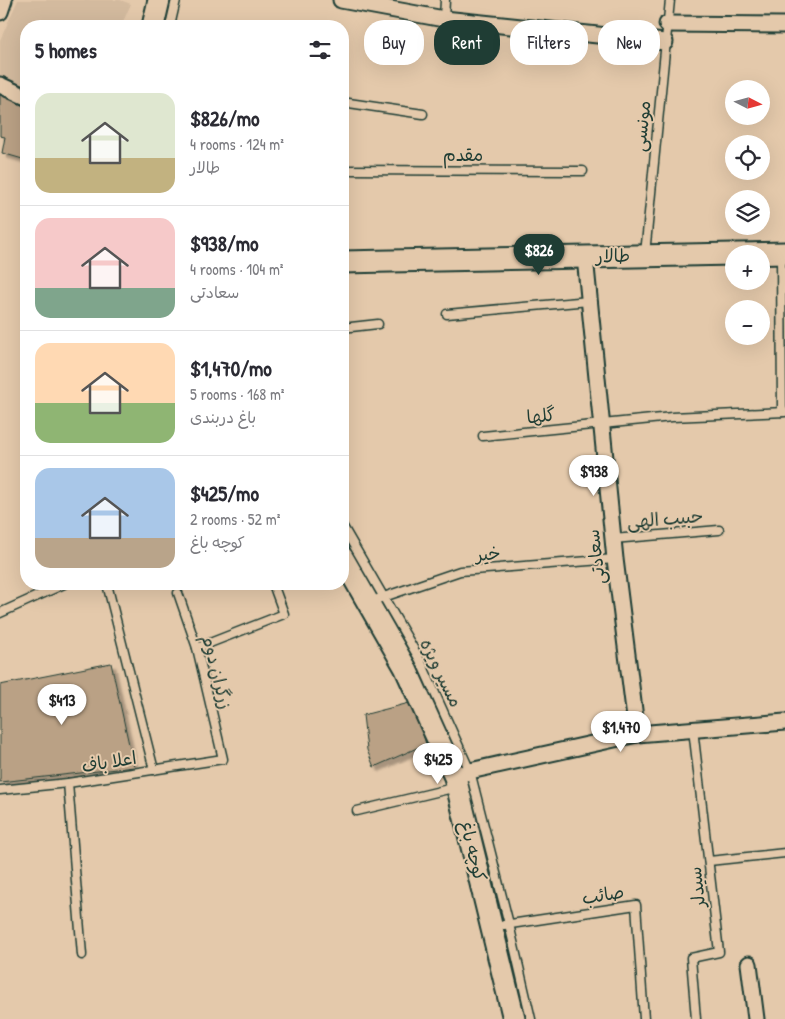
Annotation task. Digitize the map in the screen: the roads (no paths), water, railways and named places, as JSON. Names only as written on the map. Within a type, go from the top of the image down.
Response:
[{"type":"main road","points":[[155,20],[160,1]]},
{"type":"main road","name":"طالار","points":[[770,253],[783,253]]},
{"type":"main road","name":"طالار","points":[[349,262],[725,254]]},
{"type":"main road","name":"کوچه باغ","points":[[349,566],[377,600],[405,667],[461,778],[500,926],[514,1019]]},
{"type":"street","points":[[0,12],[4,0]]},
{"type":"street","points":[[341,0],[444,19],[665,42]]},
{"type":"street","points":[[667,24],[785,25]]},
{"type":"street","points":[[0,85],[20,94]]},
{"type":"street","name":"سعادتی","points":[[585,257],[615,559],[637,734]]},
{"type":"street","points":[[461,778],[637,734],[785,722]]},
{"type":"street","points":[[749,964],[756,1019]]},
{"type":"lane","points":[[444,19],[445,0]]},
{"type":"lane","name":"مونسی","points":[[645,256],[670,0]]},
{"type":"lane","points":[[160,1],[168,20]]},
{"type":"lane","points":[[349,103],[423,114]]},
{"type":"lane","name":"مقدم","points":[[349,170],[583,171]]},
{"type":"lane","points":[[602,424],[672,417],[784,412],[783,253]]},
{"type":"lane","points":[[447,314],[589,301]]},
{"type":"lane","points":[[349,327],[378,324]]},
{"type":"lane","name":"گلها","points":[[484,436],[602,424]]},
{"type":"lane","name":"حبیب الهی","points":[[613,539],[719,530]]},
{"type":"lane","points":[[349,540],[377,600]]},
{"type":"lane","name":"خیر","points":[[377,600],[460,571],[615,559]]},
{"type":"lane","points":[[0,613],[51,590]]},
{"type":"lane","points":[[109,590],[154,770]]},
{"type":"lane","points":[[197,648],[284,614],[275,590]]},
{"type":"lane","name":"زرگران دوم","points":[[178,593],[197,648],[223,760]]},
{"type":"lane","name":"سیدلر","points":[[693,729],[719,952],[691,958],[696,1019]]},
{"type":"lane","name":"اعلا باف","points":[[0,790],[68,783],[223,760]]},
{"type":"lane","points":[[357,810],[461,778]]},
{"type":"lane","points":[[68,783],[82,955]]},
{"type":"lane","points":[[709,861],[785,853]]},
{"type":"lane","name":"صائب","points":[[500,926],[636,905],[644,1019]]},
{"type":"lane","points":[[500,926],[530,1019]]}]
